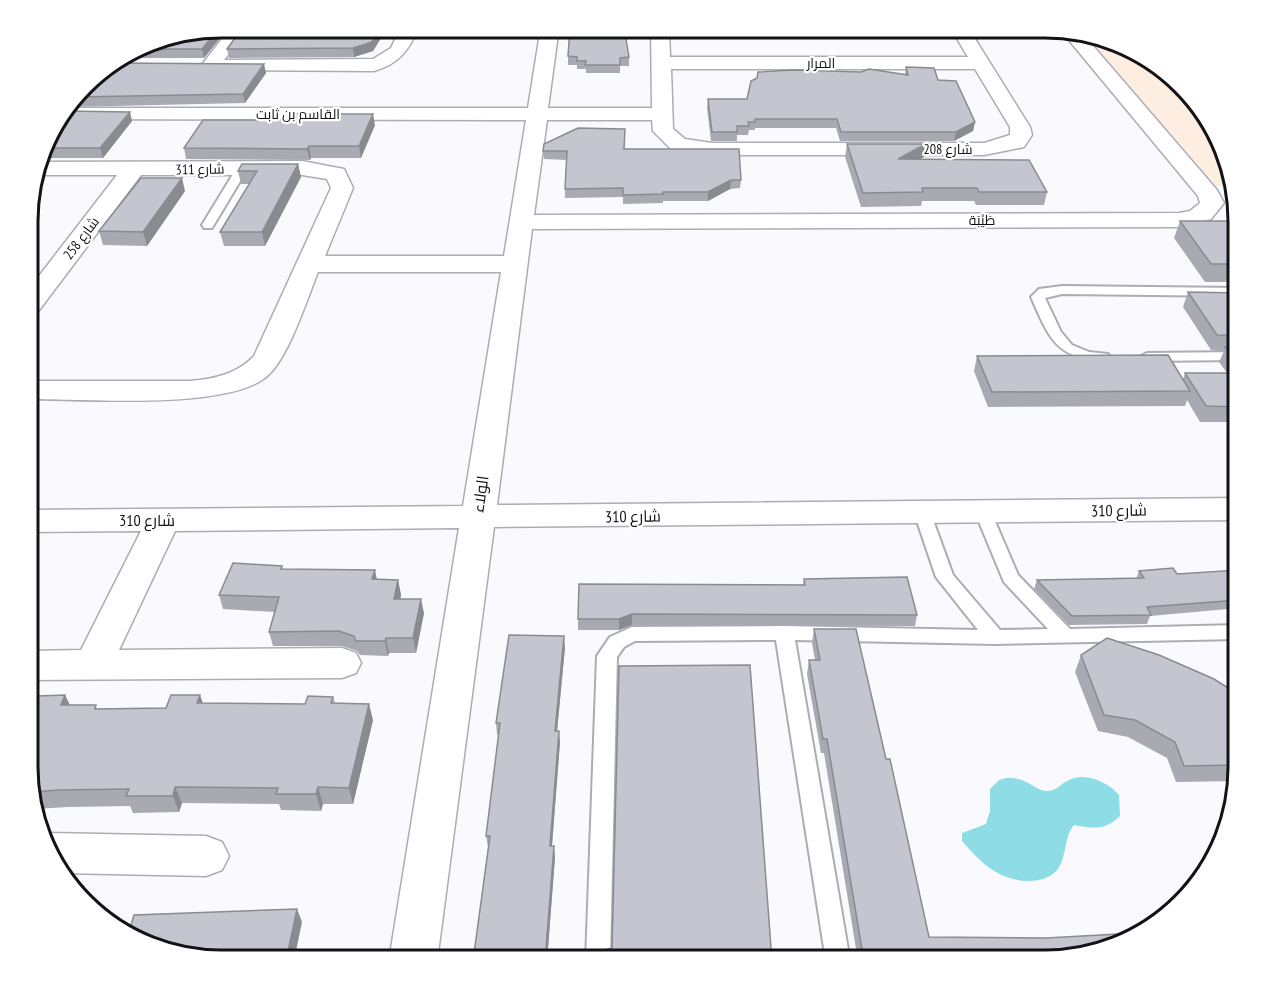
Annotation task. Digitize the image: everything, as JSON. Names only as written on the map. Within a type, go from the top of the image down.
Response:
[{"type":"street","points":[[210,66],[232,38]]},
{"type":"street","points":[[187,66],[358,66],[386,62],[399,53],[405,38]]},
{"type":"street","name":"الولاء","points":[[415,950],[535,115],[548,38]]},
{"type":"street","name":"شارع 208","points":[[661,38],[663,130],[669,138],[679,144],[712,149],[984,149],[1016,142],[1020,135],[1020,127],[965,38]]},
{"type":"street","name":"طَيْبَة","points":[[521,222],[1179,220],[1198,217],[1208,212],[1212,203],[1209,195],[1079,41]]},
{"type":"street","name":"المرار","points":[[662,63],[979,63]]},
{"type":"street","points":[[273,114],[305,67]]},
{"type":"street","name":"القاسم بن ثابت","points":[[72,114],[535,115]]},
{"type":"street","points":[[535,115],[662,114]]},
{"type":"street","name":"شارع 311","points":[[38,390],[190,390],[219,387],[239,381],[255,372],[267,359],[342,188],[341,180],[336,174],[320,170],[45,169]]},
{"type":"street","name":"شارع 258","points":[[38,294],[134,169]]},
{"type":"street","points":[[310,264],[514,264]]},
{"type":"street","name":"شارع 310","points":[[38,521],[1228,509]]},
{"type":"street","points":[[94,663],[163,520]]},
{"type":"street","points":[[38,665],[342,663]]},
{"type":"street","points":[[59,853],[206,856]]},
{"type":"lane","points":[[208,225],[242,168]]},
{"type":"lane","points":[[1228,292],[1062,290],[1044,292],[1038,297],[1059,342],[1071,352],[1087,357],[1228,356]]},
{"type":"lane","points":[[922,512],[945,577],[995,637]]},
{"type":"lane","points":[[983,512],[1010,578],[1064,634]]},
{"type":"lane","points":[[598,950],[607,656],[617,642],[633,634],[784,633],[995,637],[1228,632]]},
{"type":"lane","points":[[784,633],[836,950]]},
{"type":"shaded area","points":[[1094,44],[1116,51],[1137,62],[1157,75],[1183,100],[1198,119],[1215,150],[1225,186],[1216,186]]},
{"type":"water","points":[[1074,778],[1095,779],[1109,786],[1119,795],[1120,816],[1110,824],[1099,827],[1074,825],[1061,864],[1048,877],[1028,881],[999,874],[983,863],[962,841],[962,833],[986,824],[990,811],[990,789],[999,780],[1020,779],[1046,791],[1055,789]]},
{"type":"building","points":[[211,38],[202,49],[156,49],[184,41]]},
{"type":"building","points":[[235,38],[374,38],[372,42],[353,48],[227,49]]},
{"type":"building","points":[[569,38],[626,38],[629,57],[620,58],[620,65],[585,65],[586,61],[577,61],[577,57],[568,56]]},
{"type":"building","points":[[127,63],[264,64],[243,94],[86,97],[100,83]]},
{"type":"building","points":[[906,67],[934,68],[938,80],[956,81],[975,122],[956,132],[841,132],[837,119],[755,119],[755,122],[748,122],[749,126],[737,126],[737,132],[712,132],[708,99],[747,99],[751,81],[757,78],[758,72],[793,70],[861,72],[869,69],[908,75]]},
{"type":"building","points":[[74,111],[130,112],[100,148],[52,148]]},
{"type":"building","points":[[291,114],[373,114],[359,146],[309,146],[307,149],[184,148],[203,120],[289,120]]},
{"type":"building","points":[[578,128],[625,129],[624,149],[739,149],[741,180],[731,180],[708,192],[623,195],[623,188],[565,189],[567,151],[543,151],[544,144]]},
{"type":"building","points":[[847,144],[926,144],[898,159],[1029,160],[1047,192],[979,192],[977,188],[922,188],[923,192],[863,193]]},
{"type":"building","points":[[242,164],[298,164],[262,232],[220,232],[257,171],[238,171]]},
{"type":"building","points":[[141,178],[182,178],[143,232],[99,231]]},
{"type":"building","points":[[1180,221],[1228,221],[1228,264],[1211,264]]},
{"type":"building","points":[[1188,292],[1228,293],[1228,336],[1217,335]]},
{"type":"building","points":[[1168,355],[1190,391],[992,392],[977,356]]},
{"type":"building","points":[[1185,373],[1228,373],[1228,407],[1206,406]]},
{"type":"building","points":[[233,563],[282,566],[281,569],[375,570],[372,579],[398,580],[394,599],[421,599],[413,638],[356,641],[354,636],[339,631],[269,632],[279,597],[219,595]]},
{"type":"building","points":[[1173,568],[1177,574],[1228,571],[1228,601],[1147,607],[1151,615],[1072,616],[1037,580],[1144,578],[1139,571]]},
{"type":"building","points":[[907,577],[917,615],[632,614],[619,619],[578,619],[579,584],[805,585],[804,579]]},
{"type":"building","points":[[814,629],[856,629],[886,759],[890,759],[929,937],[1046,938],[1122,934],[1105,941],[1070,949],[862,950],[827,739],[823,739],[809,660],[820,660]]},
{"type":"building","points":[[509,635],[564,636],[555,731],[559,731],[550,846],[554,846],[546,950],[474,950],[490,836],[486,836],[500,723],[496,723]]},
{"type":"building","points":[[1107,638],[1159,655],[1214,679],[1228,688],[1228,765],[1184,766],[1175,742],[1135,720],[1104,715],[1081,655]]},
{"type":"building","points":[[750,665],[771,950],[604,950],[612,948],[619,666]]},
{"type":"building","points":[[65,695],[61,705],[96,705],[95,709],[166,708],[171,695],[200,695],[197,703],[305,704],[308,696],[333,697],[331,703],[369,704],[349,788],[318,787],[316,794],[276,794],[278,788],[175,787],[173,796],[126,796],[129,789],[39,791],[38,696]]},
{"type":"building","points":[[297,909],[288,950],[208,950],[184,947],[150,937],[130,927],[134,915]]}]
